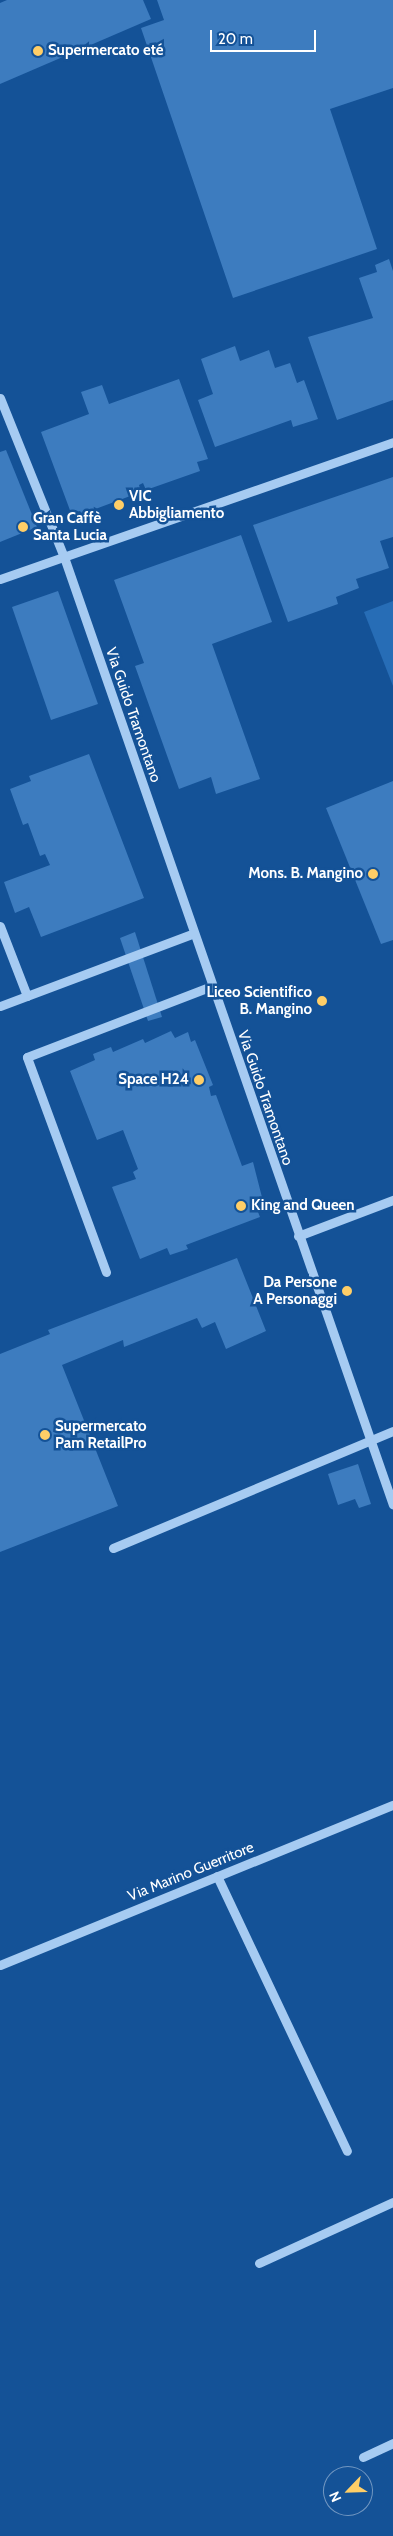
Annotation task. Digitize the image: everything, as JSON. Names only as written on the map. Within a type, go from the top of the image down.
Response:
[{"type":"street","name":"Via Guido Tramontano","points":[[0,398],[64,557],[298,1236],[393,1505]]},
{"type":"street","points":[[0,580],[393,442]]},
{"type":"street","points":[[0,926],[27,996]]},
{"type":"street","points":[[0,1006],[194,933]]},
{"type":"street","points":[[106,1272],[27,1057],[212,986]]},
{"type":"street","points":[[298,1236],[393,1200]]},
{"type":"street","points":[[113,1548],[393,1431]]},
{"type":"street","name":"Via Marino Guerritore","points":[[0,1965],[393,1805]]},
{"type":"street","points":[[217,1876],[347,2151]]},
{"type":"street","points":[[259,2263],[393,2202]]},
{"type":"street","points":[[363,2457],[393,2443]]},
{"type":"shaded area","points":[[393,601],[393,686],[364,612]]},
{"type":"building","name":"Supermercato eté","points":[[7,0],[143,0],[151,19],[0,84],[0,3]]},
{"type":"building","points":[[157,0],[393,0],[393,88],[330,109],[377,249],[233,298],[141,28],[164,20]]},
{"type":"building","points":[[389,259],[393,271],[393,400],[337,420],[308,337],[373,318],[359,278],[377,272],[375,265]]},
{"type":"building","points":[[235,346],[240,361],[269,350],[275,368],[290,363],[297,383],[304,380],[318,419],[293,427],[291,420],[215,447],[198,400],[213,394],[201,359]]},
{"type":"building","points":[[179,379],[208,459],[197,462],[200,471],[146,490],[143,483],[139,485],[141,492],[82,514],[80,511],[71,513],[41,432],[89,414],[81,392],[102,385],[109,404]]},
{"type":"building","points":[[6,450],[37,527],[0,542],[0,452]]},
{"type":"building","points":[[393,477],[393,537],[380,541],[389,568],[356,579],[359,588],[336,597],[338,604],[288,622],[253,525]]},
{"type":"building","points":[[241,535],[272,622],[212,644],[260,779],[216,794],[211,777],[179,789],[135,666],[144,663],[114,580]]},
{"type":"building","points":[[58,591],[98,704],[51,720],[12,607]]},
{"type":"building","points":[[89,754],[144,898],[41,937],[29,907],[15,913],[4,882],[50,865],[45,854],[40,856],[28,823],[23,825],[10,789],[31,781],[29,776]]},
{"type":"building","name":"Mons. B. Mangino","points":[[393,781],[393,940],[381,944],[326,808]]},
{"type":"building","points":[[135,932],[162,1017],[148,1021],[120,938]]},
{"type":"building","points":[[171,1031],[175,1038],[188,1032],[191,1042],[195,1040],[213,1085],[209,1087],[211,1096],[216,1095],[242,1166],[253,1162],[265,1209],[258,1212],[260,1217],[186,1245],[188,1249],[170,1255],[167,1248],[140,1259],[112,1187],[136,1179],[133,1172],[138,1169],[123,1130],[97,1140],[70,1071],[95,1060],[93,1054],[111,1047],[113,1052],[143,1039],[145,1043]]},
{"type":"building","name":"Supermercato Pam RetailPro","points":[[237,1258],[266,1331],[226,1349],[215,1322],[202,1328],[197,1318],[124,1347],[123,1340],[62,1365],[118,1506],[0,1552],[0,1354],[50,1334],[48,1330]]},
{"type":"building","points":[[358,1464],[371,1504],[359,1508],[355,1499],[338,1505],[328,1474]]},
{"type":"place","name":"Supermercato eté","points":[[38,51]]},
{"type":"place","name":"VIC Abbigliamento","points":[[119,505]]},
{"type":"place","name":"Gran Caffè Santa Lucia","points":[[23,527]]},
{"type":"place","name":"Mons. B. Mangino","points":[[373,874]]},
{"type":"place","name":"Liceo Scientifico B. Mangino","points":[[322,1001]]},
{"type":"place","name":"Space H24","points":[[199,1080]]},
{"type":"place","name":"King and Queen","points":[[241,1206]]},
{"type":"place","name":"Da Persone A Personaggi","points":[[347,1291]]},
{"type":"place","name":"Supermercato Pam RetailPro","points":[[45,1435]]}]
